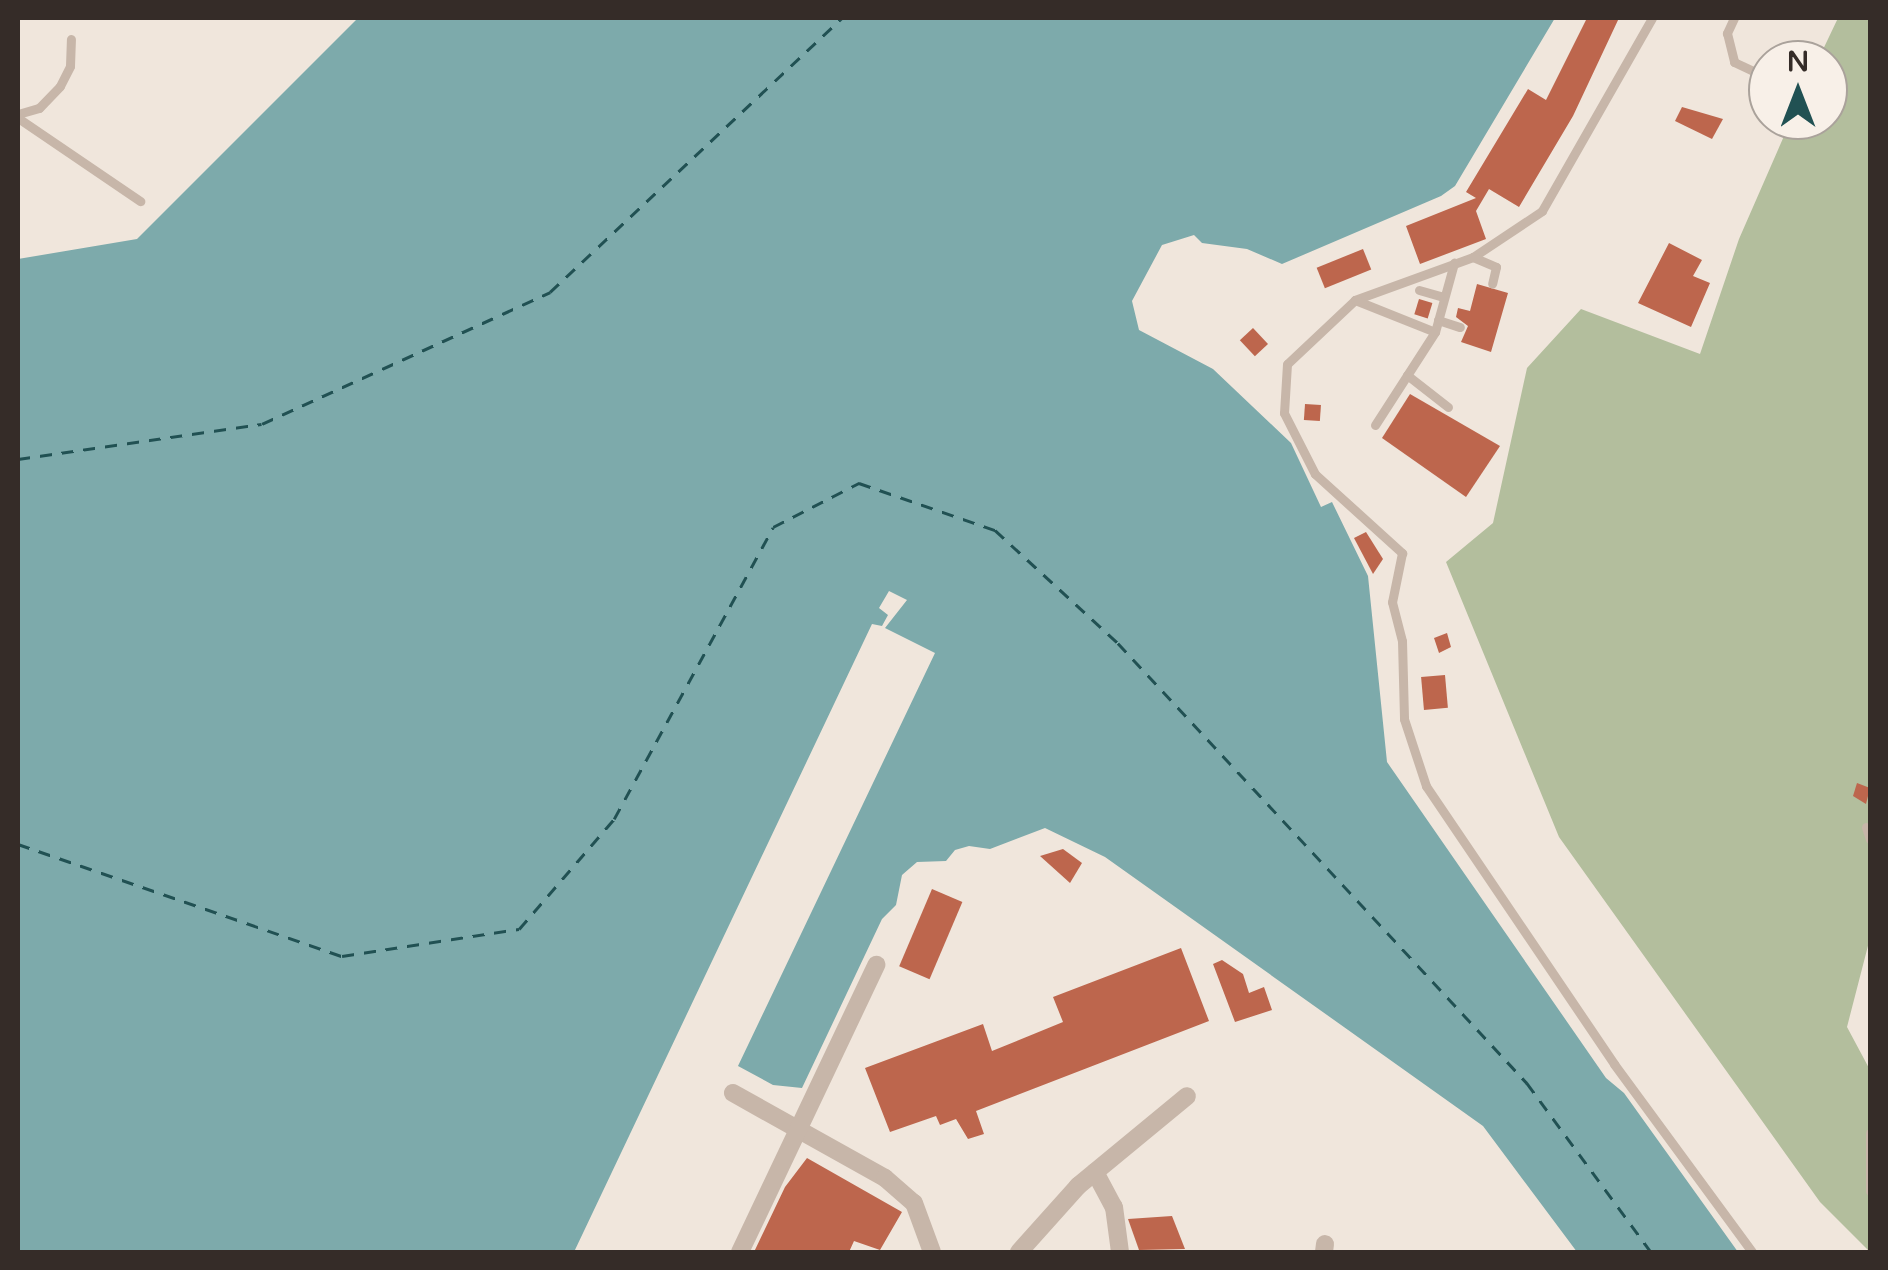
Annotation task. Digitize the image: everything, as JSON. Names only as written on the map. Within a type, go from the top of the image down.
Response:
[{"type":"street","points":[[740,1252],[876,965]]},
{"type":"street","points":[[734,1093],[885,1178],[914,1203],[932,1252]]},
{"type":"street","points":[[1018,1252],[1095,1172],[1187,1096]]},
{"type":"street","points":[[1095,1172],[1114,1207],[1120,1252]]},
{"type":"lane","points":[[1652,18],[1542,211],[1472,257],[1354,300],[1288,364],[1284,413],[1315,474],[1402,553],[1392,602],[1410,750],[1468,850],[1752,1252]]},
{"type":"lane","points":[[1734,18],[1727,33],[1734,62],[1748,69]]},
{"type":"lane","points":[[18,116],[39,108],[60,86],[70,66],[71,39]]},
{"type":"lane","points":[[18,116],[140,201]]},
{"type":"lane","points":[[1472,257],[1496,267],[1492,284]]},
{"type":"lane","points":[[1374,425],[1435,332],[1454,264]]},
{"type":"lane","points":[[1418,290],[1444,298]]},
{"type":"lane","points":[[1354,300],[1435,332]]},
{"type":"lane","points":[[1438,320],[1460,326]]},
{"type":"lane","points":[[1407,375],[1448,407]]},
{"type":"lane","points":[[1866,827],[1870,839]]},
{"type":"lane","points":[[1870,1133],[1870,1191]]},
{"type":"green space","points":[[1838,18],[1870,18],[1870,938],[1847,1027],[1870,1070],[1870,1252],[1820,1202],[1559,837],[1446,562],[1493,523],[1527,368],[1581,309],[1700,354],[1739,239],[1782,140],[1848,140],[1848,40],[1828,40]]},
{"type":"water","points":[[358,18],[1555,18],[1455,186],[1441,196],[1282,264],[1247,249],[1202,243],[1194,235],[1162,245],[1132,301],[1139,330],[1213,369],[1291,443],[1321,507],[1332,502],[1368,576],[1387,762],[1606,1078],[1624,1093],[1738,1252],[1577,1252],[1483,1126],[1105,857],[1045,828],[990,849],[969,846],[955,850],[946,861],[917,862],[902,875],[896,905],[882,919],[802,1088],[773,1085],[738,1066],[935,653],[885,628],[907,600],[889,591],[879,608],[888,615],[882,626],[872,624],[574,1252],[18,1252],[18,259],[137,239]]},
{"type":"building","points":[[1587,18],[1619,18],[1573,116],[1519,207],[1489,189],[1476,211],[1486,239],[1420,264],[1406,226],[1476,198],[1466,192],[1528,89],[1546,100]]},
{"type":"building","points":[[1682,107],[1723,119],[1712,139],[1675,121]]},
{"type":"building","points":[[1669,243],[1702,260],[1693,276],[1710,283],[1691,327],[1638,303]]},
{"type":"building","points":[[1363,249],[1371,269],[1325,288],[1317,268]]},
{"type":"building","points":[[1477,284],[1508,293],[1491,352],[1461,342],[1468,326],[1456,317],[1458,308],[1470,311]]},
{"type":"building","points":[[1419,299],[1432,303],[1428,318],[1414,314]]},
{"type":"building","points":[[1253,328],[1268,344],[1255,356],[1240,340]]},
{"type":"building","points":[[1410,394],[1500,446],[1466,497],[1382,438]]},
{"type":"building","points":[[1305,404],[1321,405],[1320,421],[1304,420]]},
{"type":"building","points":[[1366,532],[1383,559],[1373,574],[1354,538]]},
{"type":"building","points":[[1447,633],[1451,647],[1439,653],[1434,638]]},
{"type":"building","points":[[1445,675],[1448,708],[1424,710],[1421,677]]},
{"type":"building","points":[[1857,783],[1870,788],[1866,804],[1853,796]]},
{"type":"building","points":[[1063,849],[1082,863],[1070,883],[1040,856]]},
{"type":"building","points":[[932,889],[962,902],[930,979],[899,966]]},
{"type":"building","points":[[1181,948],[1209,1021],[976,1111],[984,1134],[968,1139],[956,1119],[940,1125],[936,1116],[890,1132],[865,1068],[983,1024],[992,1051],[1063,1022],[1053,997]]},
{"type":"building","points":[[1222,960],[1243,974],[1249,993],[1264,987],[1272,1010],[1235,1022],[1213,964]]},
{"type":"building","points":[[807,1158],[902,1212],[880,1250],[854,1241],[849,1252],[754,1252],[785,1187]]},
{"type":"building","points":[[1172,1216],[1185,1249],[1139,1250],[1128,1219]]},
{"type":"ferry route","points":[[18,459],[262,424],[550,292],[842,18]]},
{"type":"ferry route","points":[[18,844],[342,956],[519,929],[614,819],[773,527],[859,483],[995,530],[1118,643],[1527,1083],[1651,1252]]}]
